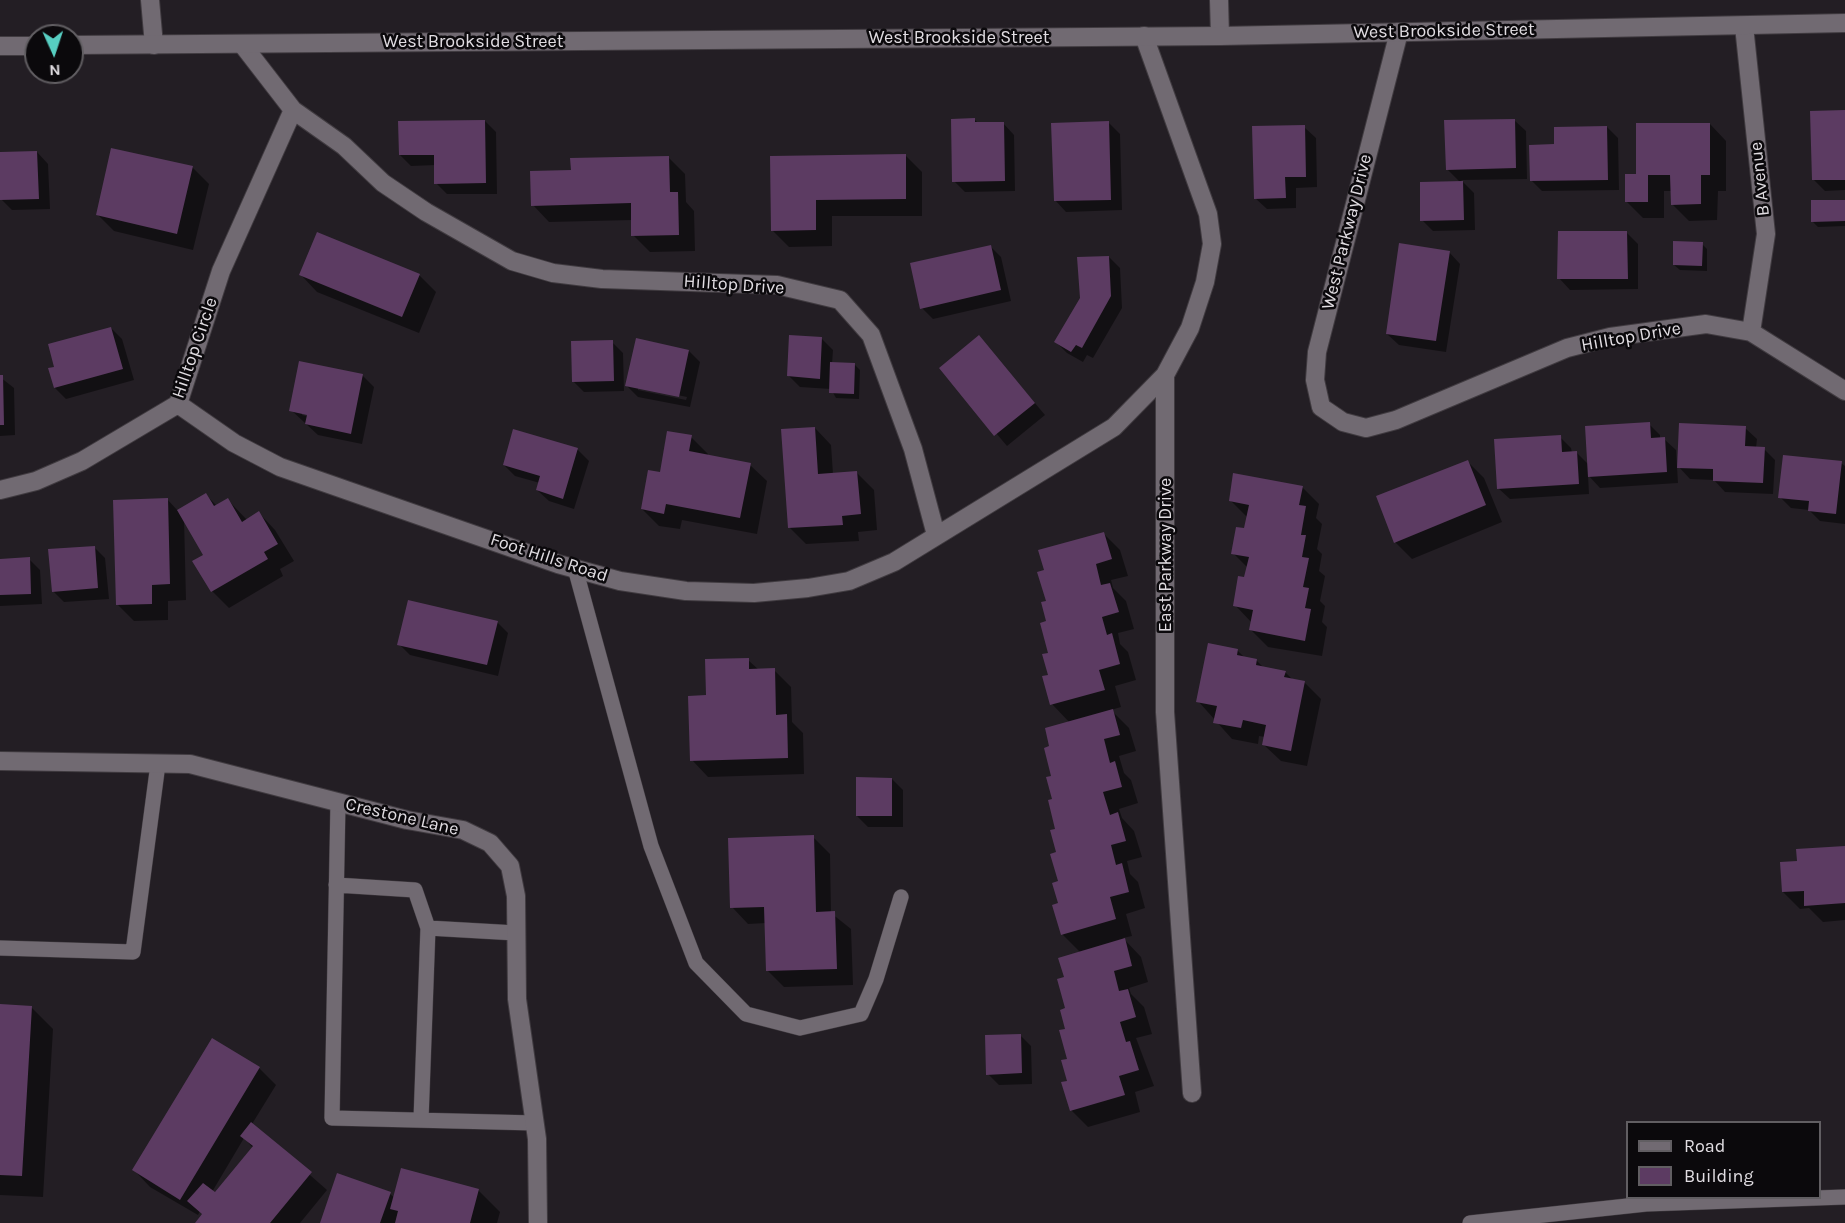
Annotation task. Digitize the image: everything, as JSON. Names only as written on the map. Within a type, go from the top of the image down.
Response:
[{"type":"street","points":[[150,0],[154,45]]},
{"type":"street","points":[[1219,0],[1220,36]]},
{"type":"street","name":"West Brookside Street","points":[[84,45],[1220,36],[1845,23]]},
{"type":"street","name":"B Avenue","points":[[1744,26],[1766,234],[1751,332]]},
{"type":"street","name":"West Parkway Drive","points":[[1343,422],[1321,407],[1315,380],[1317,352],[1399,32]]},
{"type":"street","name":"East Parkway Drive","points":[[1144,36],[1208,214],[1212,244],[1205,282],[1190,328],[1165,375],[1165,712],[1192,1093]]},
{"type":"street","name":"Hilltop Drive","points":[[242,44],[293,110],[344,146],[383,183],[426,212],[512,261],[553,273],[602,279],[777,285],[840,300],[871,335],[913,449],[936,535]]},
{"type":"street","points":[[0,46],[24,46]]},
{"type":"street","name":"Hilltop Circle","points":[[0,490],[36,481],[82,461],[178,404],[221,271],[293,110]]},
{"type":"street","name":"Hilltop Drive","points":[[1343,422],[1366,428],[1396,420],[1568,348],[1610,337],[1706,324],[1751,332],[1845,391]]},
{"type":"street","points":[[936,535],[1114,428],[1165,375]]},
{"type":"street","name":"Foot Hills Road","points":[[178,404],[234,442],[280,467],[575,568],[620,581],[686,591],[754,593],[808,588],[849,581],[894,562],[936,535]]},
{"type":"street","name":"Crestone Lane","points":[[0,761],[190,764],[408,820],[463,831],[490,843],[510,866],[516,896],[517,999],[535,1123],[538,1223]]},
{"type":"lane","points":[[575,568],[651,846],[696,963],[746,1014],[800,1028],[861,1014],[876,979],[901,897]]},
{"type":"lane","points":[[0,948],[133,952],[158,764]]},
{"type":"lane","points":[[338,802],[332,1118],[535,1123]]},
{"type":"lane","points":[[336,885],[415,890],[428,928],[422,1120]]},
{"type":"lane","points":[[428,928],[516,933]]},
{"type":"lane","points":[[1821,1198],[1845,1197]]},
{"type":"lane","points":[[1470,1223],[1646,1204],[1788,1199]]},
{"type":"building","points":[[1845,110],[1845,180],[1812,180],[1810,111]]},
{"type":"building","points":[[975,118],[975,122],[1004,122],[1005,181],[952,182],[951,119]]},
{"type":"building","points":[[1515,119],[1516,168],[1446,170],[1444,120]]},
{"type":"building","points":[[485,120],[486,183],[434,184],[434,155],[399,155],[398,121]]},
{"type":"building","points":[[1109,121],[1111,200],[1054,201],[1051,123]]},
{"type":"building","points":[[1636,123],[1710,123],[1710,175],[1701,175],[1701,204],[1671,205],[1670,175],[1648,175],[1648,202],[1625,202],[1625,174],[1636,174]]},
{"type":"building","points":[[1305,125],[1306,177],[1285,177],[1286,198],[1254,199],[1252,126]]},
{"type":"building","points":[[1607,126],[1608,180],[1530,181],[1529,145],[1554,144],[1554,127]]},
{"type":"building","points":[[111,148],[193,166],[177,234],[96,215]]},
{"type":"building","points":[[37,151],[39,199],[0,200],[0,152]]},
{"type":"building","points":[[906,154],[906,199],[816,200],[816,230],[771,231],[770,156]]},
{"type":"building","points":[[669,156],[670,192],[678,192],[679,235],[631,236],[631,203],[531,206],[530,171],[571,170],[570,158]]},
{"type":"building","points":[[1463,181],[1464,220],[1420,221],[1420,182]]},
{"type":"building","points":[[1811,200],[1845,200],[1845,221],[1811,222]]},
{"type":"building","points":[[1558,231],[1627,231],[1628,279],[1557,279]]},
{"type":"building","points":[[317,232],[420,274],[402,317],[299,275]]},
{"type":"building","points":[[1673,241],[1703,242],[1702,266],[1673,265]]},
{"type":"building","points":[[1399,243],[1450,251],[1436,341],[1386,334]]},
{"type":"building","points":[[991,245],[1001,290],[920,309],[910,263]]},
{"type":"building","points":[[1109,256],[1111,296],[1082,348],[1076,345],[1071,352],[1054,342],[1080,298],[1077,257]]},
{"type":"building","points":[[111,327],[123,369],[54,388],[48,368],[54,367],[48,344]]},
{"type":"building","points":[[789,335],[822,337],[820,379],[787,376]]},
{"type":"building","points":[[979,335],[1035,403],[994,436],[939,368]]},
{"type":"building","points":[[636,338],[689,350],[679,397],[625,386]]},
{"type":"building","points":[[613,340],[614,381],[572,382],[571,341]]},
{"type":"building","points":[[299,361],[363,374],[351,434],[305,424],[307,415],[289,411]]},
{"type":"building","points":[[830,362],[855,363],[854,394],[829,393]]},
{"type":"building","points":[[0,375],[3,375],[4,425],[0,425]]},
{"type":"building","points":[[1650,422],[1651,438],[1665,437],[1667,472],[1588,477],[1585,426]]},
{"type":"building","points":[[1679,423],[1746,426],[1745,446],[1765,447],[1763,483],[1713,481],[1713,469],[1677,468]]},
{"type":"building","points":[[815,427],[818,474],[857,471],[861,514],[842,516],[843,525],[788,528],[781,429]]},
{"type":"building","points":[[513,429],[578,448],[563,499],[536,490],[540,476],[503,465]]},
{"type":"building","points":[[667,431],[692,435],[689,451],[751,463],[740,518],[666,504],[664,514],[641,509],[648,470],[660,472]]},
{"type":"building","points":[[1561,435],[1562,452],[1577,451],[1579,484],[1497,489],[1494,439]]},
{"type":"building","points":[[1783,455],[1842,461],[1836,514],[1808,511],[1809,501],[1778,498]]},
{"type":"building","points":[[1468,460],[1486,505],[1394,543],[1376,496]]},
{"type":"building","points":[[1233,473],[1303,486],[1299,505],[1306,506],[1301,535],[1306,535],[1302,557],[1309,558],[1303,587],[1309,588],[1305,608],[1311,609],[1305,641],[1249,630],[1253,610],[1233,606],[1238,576],[1244,577],[1249,557],[1231,554],[1236,527],[1244,528],[1249,505],[1229,501]]},
{"type":"building","points":[[206,493],[214,506],[228,498],[242,522],[259,511],[278,544],[264,552],[268,559],[211,592],[192,561],[203,555],[177,510]]},
{"type":"building","points":[[168,498],[170,584],[152,585],[152,604],[116,605],[113,500]]},
{"type":"building","points":[[1104,532],[1112,559],[1096,564],[1101,585],[1110,583],[1119,612],[1102,617],[1107,635],[1112,633],[1120,664],[1099,670],[1105,690],[1050,705],[1042,676],[1048,675],[1042,654],[1048,653],[1040,623],[1046,621],[1041,602],[1046,601],[1037,572],[1044,570],[1038,550]]},
{"type":"building","points":[[95,546],[98,588],[52,592],[48,549]]},
{"type":"building","points":[[30,557],[31,594],[0,595],[0,559]]},
{"type":"building","points":[[408,600],[498,621],[487,665],[397,645]]},
{"type":"building","points":[[1208,643],[1238,649],[1237,655],[1257,659],[1256,665],[1286,671],[1284,677],[1305,681],[1291,751],[1262,745],[1266,725],[1243,720],[1241,728],[1213,723],[1217,706],[1196,702]]},
{"type":"building","points":[[749,658],[749,669],[775,668],[776,715],[787,714],[788,758],[690,761],[688,696],[706,695],[705,659]]},
{"type":"building","points":[[1113,709],[1120,735],[1104,739],[1110,763],[1115,761],[1122,787],[1103,792],[1110,815],[1118,812],[1126,841],[1111,845],[1116,865],[1122,863],[1129,892],[1110,897],[1116,919],[1061,935],[1052,905],[1058,903],[1052,883],[1058,881],[1050,854],[1056,852],[1050,830],[1055,829],[1048,800],[1052,799],[1046,777],[1051,776],[1044,748],[1049,746],[1045,728]]},
{"type":"building","points":[[856,777],[892,778],[892,816],[856,816]]},
{"type":"building","points":[[814,835],[816,912],[835,911],[837,969],[766,971],[764,907],[730,908],[728,838]]},
{"type":"building","points":[[1845,846],[1845,903],[1804,906],[1804,891],[1782,892],[1780,862],[1797,861],[1796,849]]},
{"type":"building","points":[[1125,938],[1132,966],[1114,971],[1119,991],[1128,989],[1136,1017],[1120,1022],[1126,1042],[1130,1041],[1139,1070],[1119,1076],[1125,1095],[1070,1111],[1061,1082],[1067,1081],[1061,1060],[1067,1059],[1059,1030],[1065,1029],[1060,1010],[1065,1008],[1057,979],[1064,977],[1058,958]]},
{"type":"building","points":[[0,1004],[32,1006],[22,1176],[0,1175]]},
{"type":"building","points":[[1021,1034],[1022,1073],[986,1075],[985,1035]]},
{"type":"building","points":[[212,1038],[260,1067],[180,1200],[132,1170]]},
{"type":"building","points":[[251,1122],[312,1172],[270,1223],[195,1223],[202,1214],[187,1201],[203,1183],[215,1192],[253,1146],[240,1136]]},
{"type":"building","points":[[401,1168],[479,1189],[470,1223],[395,1223],[398,1211],[390,1209]]},
{"type":"building","points":[[337,1173],[391,1192],[380,1223],[320,1223]]}]
